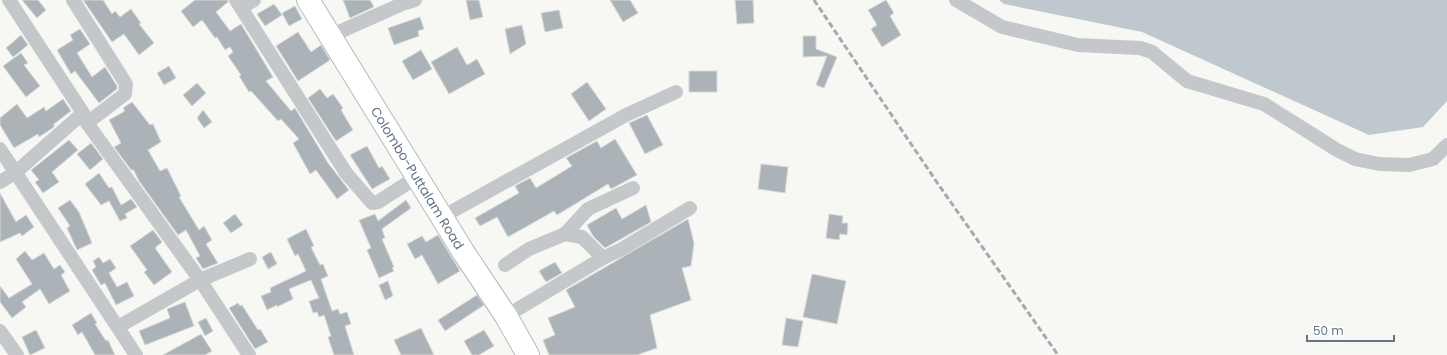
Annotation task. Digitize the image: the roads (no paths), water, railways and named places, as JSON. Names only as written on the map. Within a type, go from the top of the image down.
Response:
[{"type":"highway","name":"Colombo-Puttalam Road","points":[[308,0],[442,217],[506,316],[528,355]]},
{"type":"street","points":[[9,0],[85,118],[200,280],[249,355]]},
{"type":"street","points":[[0,182],[16,172],[85,118],[125,94],[126,84],[73,0]]},
{"type":"street","points":[[254,0],[239,4],[341,166],[367,198],[372,203],[378,202],[417,177]]},
{"type":"street","points":[[330,36],[402,4],[415,0]]},
{"type":"street","points":[[956,0],[1002,28],[1078,45],[1140,48],[1152,52],[1187,81],[1264,104],[1337,150],[1355,159],[1379,164],[1409,165],[1433,159],[1447,145]]},
{"type":"street","points":[[442,217],[626,115],[676,92]]},
{"type":"street","points":[[0,149],[136,355]]},
{"type":"street","points":[[505,265],[529,249],[565,234],[588,209],[633,188]]},
{"type":"street","points":[[506,316],[690,208]]},
{"type":"street","points":[[565,234],[582,237],[603,258]]},
{"type":"street","points":[[118,327],[200,280],[250,259]]},
{"type":"street","points":[[0,331],[17,355]]},
{"type":"railway","points":[[814,0],[936,181],[1058,355]]}]
